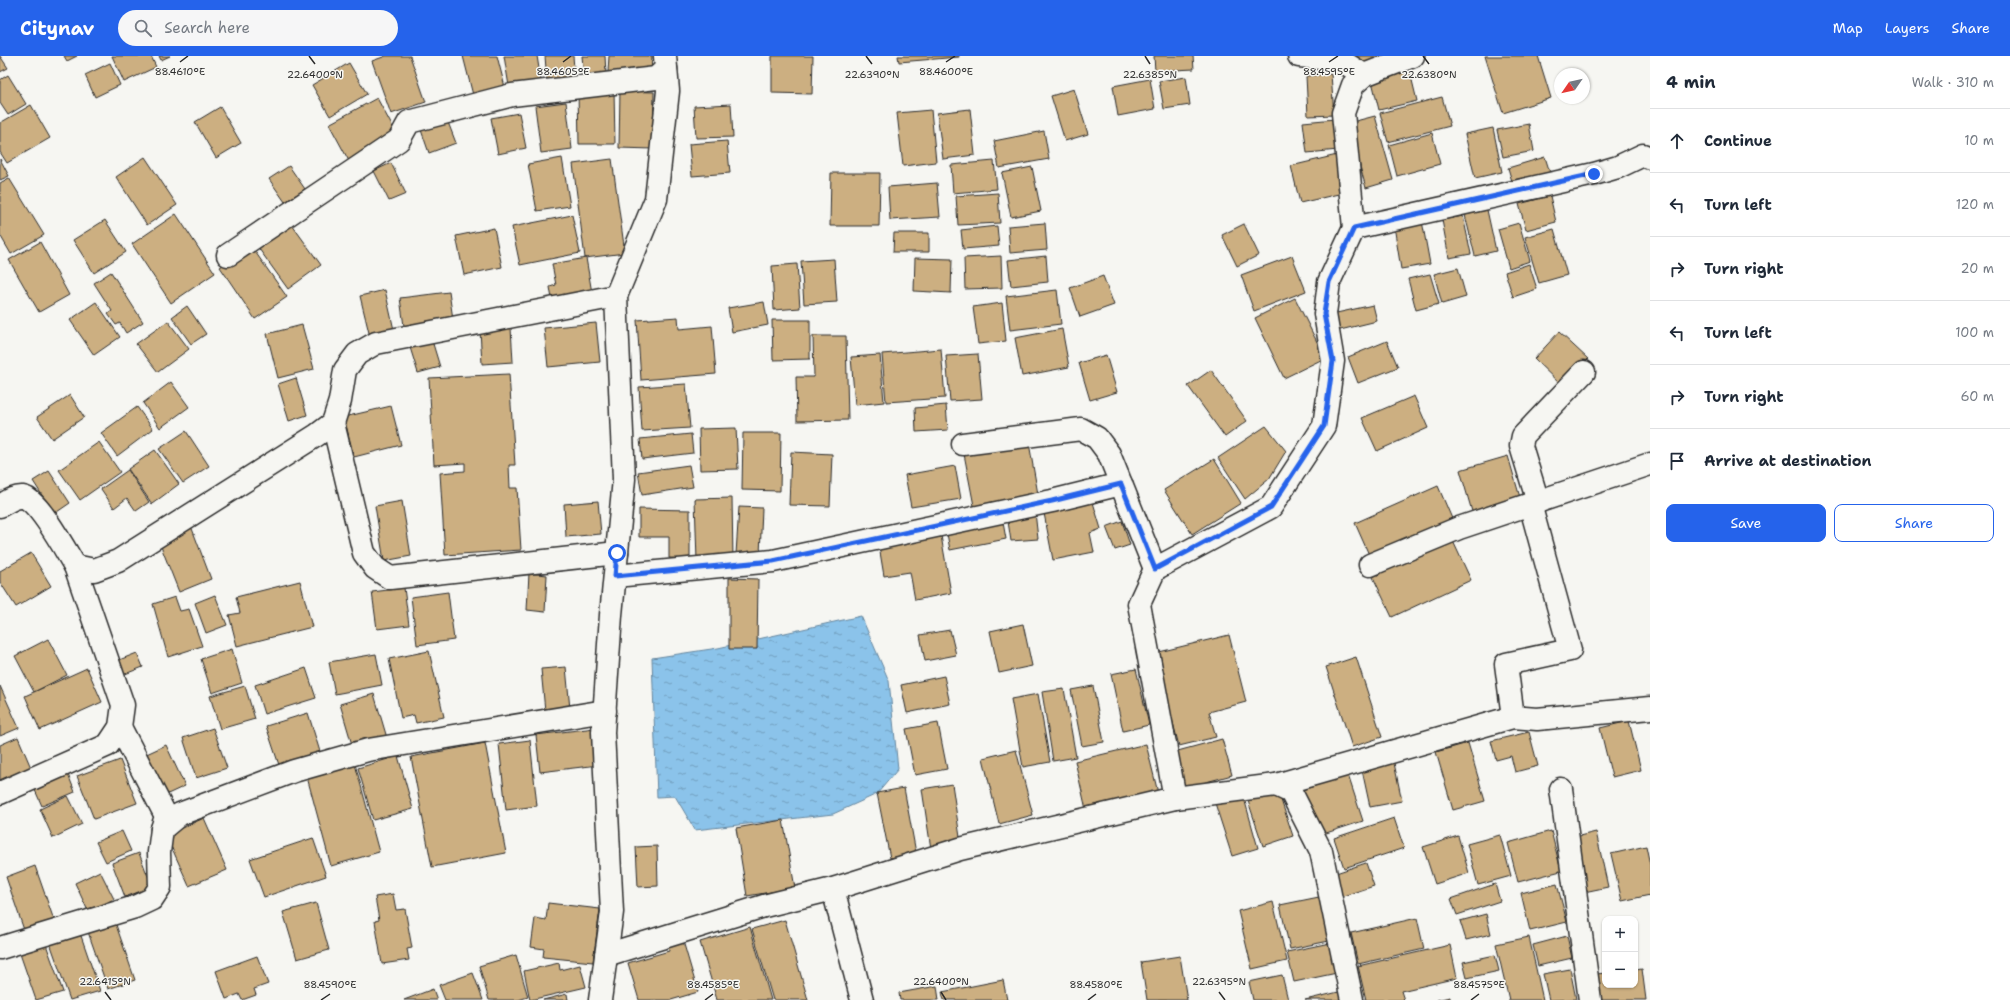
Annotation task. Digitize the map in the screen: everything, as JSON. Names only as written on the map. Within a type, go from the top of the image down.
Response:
[{"type":"street","points":[[1299,56],[1340,60],[1364,76]]},
{"type":"street","points":[[1175,798],[1139,604],[1155,569],[1271,507],[1324,426],[1333,361],[1324,314],[1329,282],[1354,228],[1343,113],[1353,85],[1364,76],[1413,56]]},
{"type":"street","points":[[228,255],[399,140],[409,122],[512,95],[656,78],[665,62]]},
{"type":"street","points":[[600,1000],[612,912],[603,732],[624,479],[616,296],[656,199],[668,91],[665,62]]},
{"type":"street","points":[[1354,228],[1594,174],[1618,167],[1643,155],[1650,158]]},
{"type":"street","points":[[616,296],[376,343],[357,354],[345,370],[340,401],[333,423],[364,553],[375,568],[390,578],[617,553]]},
{"type":"street","points":[[1513,717],[1506,664],[1570,650],[1521,446],[1523,436],[1584,372]]},
{"type":"street","points":[[75,566],[94,570],[118,561],[317,435],[333,423]]},
{"type":"street","points":[[963,444],[1081,429],[1097,438],[1109,454],[1155,569]]},
{"type":"street","points":[[1370,565],[1459,528],[1650,464]]},
{"type":"street","points":[[615,576],[773,561],[1052,501],[1121,484]]},
{"type":"street","points":[[0,506],[15,498],[24,497],[32,501],[54,532],[75,566],[123,705],[120,727],[108,745],[0,793]]},
{"type":"street","points":[[606,955],[764,906],[833,889],[960,849],[1175,798],[1276,785],[1513,717],[1537,719],[1650,708]]},
{"type":"street","points":[[162,829],[180,814],[294,771],[368,750],[605,710]]},
{"type":"street","points":[[0,948],[135,907],[152,899],[160,887],[159,852],[162,829],[166,816],[120,727]]},
{"type":"street","points":[[1276,785],[1292,792],[1321,851],[1352,1000]]},
{"type":"street","points":[[1561,789],[1590,1000]]},
{"type":"street","points":[[833,889],[862,1000]]},
{"type":"water","points":[[861,616],[889,681],[898,769],[877,794],[833,814],[695,830],[675,796],[657,797],[652,658],[718,648]]},
{"type":"building","points":[[0,56],[8,68],[0,72]]},
{"type":"building","points":[[64,56],[77,56],[67,61]]},
{"type":"building","points":[[112,56],[151,56],[156,67],[124,82]]},
{"type":"building","points":[[159,56],[170,56],[161,60]]},
{"type":"building","points":[[386,56],[410,56],[426,102],[391,114],[372,61]]},
{"type":"building","points":[[463,56],[497,56],[506,91],[474,99]]},
{"type":"building","points":[[504,56],[537,56],[541,81],[509,86]]},
{"type":"building","points":[[545,56],[573,56],[575,81],[547,82]]},
{"type":"building","points":[[582,56],[605,56],[606,74],[584,76]]},
{"type":"building","points":[[609,56],[652,56],[651,73],[608,72]]},
{"type":"building","points":[[772,56],[813,56],[812,94],[772,93]]},
{"type":"building","points":[[898,56],[959,56],[959,57],[899,62]]},
{"type":"building","points":[[1154,56],[1193,56],[1194,69],[1155,71]]},
{"type":"building","points":[[1349,56],[1389,56],[1390,57],[1351,66]]},
{"type":"building","points":[[1485,56],[1538,56],[1551,98],[1503,113]]},
{"type":"building","points":[[110,63],[120,85],[95,97],[85,75]]},
{"type":"building","points":[[349,63],[367,94],[330,116],[312,85]]},
{"type":"building","points":[[1409,68],[1417,101],[1379,110],[1371,77]]},
{"type":"building","points":[[1331,74],[1334,115],[1308,116],[1306,76]]},
{"type":"building","points":[[8,75],[26,104],[8,115],[0,103],[0,80]]},
{"type":"building","points":[[1186,77],[1190,105],[1164,109],[1159,81]]},
{"type":"building","points":[[1150,79],[1155,109],[1118,116],[1113,86]]},
{"type":"building","points":[[1074,89],[1088,134],[1065,141],[1051,96]]},
{"type":"building","points":[[614,90],[615,144],[579,144],[578,91]]},
{"type":"building","points":[[620,91],[654,92],[653,149],[619,148]]},
{"type":"building","points":[[1442,97],[1450,126],[1388,142],[1380,113]]},
{"type":"building","points":[[377,98],[397,135],[349,161],[329,124]]},
{"type":"building","points":[[566,102],[572,149],[541,153],[535,106]]},
{"type":"building","points":[[731,104],[733,137],[696,138],[694,106]]},
{"type":"building","points":[[31,105],[50,138],[7,163],[0,152],[0,123]]},
{"type":"building","points":[[220,107],[241,143],[216,158],[195,122]]},
{"type":"building","points":[[970,109],[975,155],[943,159],[937,113]]},
{"type":"building","points":[[931,110],[936,162],[903,166],[897,113]]},
{"type":"building","points":[[519,113],[526,148],[498,154],[491,118]]},
{"type":"building","points":[[1375,116],[1393,180],[1366,188],[1348,123]]},
{"type":"building","points":[[446,117],[456,143],[429,153],[420,127]]},
{"type":"building","points":[[1335,119],[1338,150],[1307,153],[1303,122]]},
{"type":"building","points":[[1529,124],[1534,151],[1503,157],[1497,130]]},
{"type":"building","points":[[1493,128],[1502,172],[1475,178],[1465,134]]},
{"type":"building","points":[[1044,131],[1049,159],[999,168],[994,141]]},
{"type":"building","points":[[1432,133],[1440,164],[1397,176],[1389,145]]},
{"type":"building","points":[[727,141],[730,173],[692,176],[689,144]]},
{"type":"building","points":[[1337,155],[1347,192],[1300,203],[1291,166]]},
{"type":"building","points":[[145,157],[177,205],[147,225],[116,177]]},
{"type":"building","points":[[1545,157],[1551,176],[1514,188],[1508,168]]},
{"type":"building","points":[[562,158],[570,206],[537,211],[528,164]]},
{"type":"building","points":[[0,159],[9,176],[0,180]]},
{"type":"building","points":[[612,159],[625,253],[585,258],[573,164]]},
{"type":"building","points":[[994,161],[997,189],[953,193],[951,165]]},
{"type":"building","points":[[391,163],[406,194],[389,201],[374,171]]},
{"type":"building","points":[[289,166],[305,189],[285,202],[269,179]]},
{"type":"building","points":[[1032,167],[1041,211],[1011,217],[1002,173]]},
{"type":"building","points":[[831,173],[880,173],[879,226],[830,226]]},
{"type":"building","points":[[9,178],[44,235],[11,254],[0,235],[0,183]]},
{"type":"building","points":[[937,183],[940,217],[890,220],[888,187]]},
{"type":"building","points":[[998,193],[1000,223],[958,225],[956,196]]},
{"type":"building","points":[[1550,196],[1556,222],[1526,230],[1519,204]]},
{"type":"building","points":[[1487,210],[1496,251],[1475,256],[1465,215]]},
{"type":"building","points":[[176,214],[215,273],[171,303],[132,244]]},
{"type":"building","points":[[572,215],[580,253],[520,265],[512,227]]},
{"type":"building","points":[[1463,216],[1471,254],[1449,258],[1442,220]]},
{"type":"building","points":[[287,218],[321,265],[288,289],[254,242]]},
{"type":"building","points":[[105,220],[126,252],[94,273],[73,240]]},
{"type":"building","points":[[1422,221],[1430,264],[1401,269],[1394,226]]},
{"type":"building","points":[[1045,223],[1047,250],[1010,253],[1008,226]]},
{"type":"building","points":[[1519,223],[1530,261],[1509,268],[1498,229]]},
{"type":"building","points":[[1244,224],[1259,255],[1237,266],[1222,235]]},
{"type":"building","points":[[997,226],[999,246],[963,249],[961,230]]},
{"type":"building","points":[[494,228],[502,267],[464,275],[456,236]]},
{"type":"building","points":[[1554,229],[1567,275],[1539,283],[1525,237]]},
{"type":"building","points":[[894,233],[929,233],[929,252],[893,252]]},
{"type":"building","points":[[40,242],[69,295],[39,312],[9,260]]},
{"type":"building","points":[[251,246],[287,297],[255,319],[220,267]]},
{"type":"building","points":[[1001,256],[1002,288],[965,289],[964,258]]},
{"type":"building","points":[[1046,256],[1048,282],[1011,286],[1008,260]]},
{"type":"building","points":[[1292,256],[1306,291],[1254,311],[1241,275]]},
{"type":"building","points":[[586,258],[592,293],[552,299],[550,287],[556,285],[552,264]]},
{"type":"building","points":[[915,258],[952,259],[951,293],[914,291]]},
{"type":"building","points":[[834,259],[837,302],[804,304],[801,261]]},
{"type":"building","points":[[797,264],[800,308],[774,310],[772,266]]},
{"type":"building","points":[[1529,264],[1537,289],[1513,297],[1505,272]]},
{"type":"building","points":[[1458,268],[1466,297],[1442,304],[1434,274]]},
{"type":"building","points":[[111,272],[143,322],[126,333],[120,323],[116,325],[108,314],[112,311],[94,283]]},
{"type":"building","points":[[1430,274],[1439,304],[1416,310],[1408,279]]},
{"type":"building","points":[[1103,276],[1114,305],[1080,317],[1070,288]]},
{"type":"building","points":[[385,290],[394,330],[370,337],[360,296]]},
{"type":"building","points":[[1057,290],[1061,324],[1010,330],[1006,296]]},
{"type":"building","points":[[449,292],[454,326],[405,333],[400,298]]},
{"type":"building","points":[[1295,298],[1325,358],[1284,378],[1255,318]]},
{"type":"building","points":[[96,302],[120,337],[94,355],[70,320]]},
{"type":"building","points":[[764,302],[768,325],[732,332],[728,308]]},
{"type":"building","points":[[1002,303],[1006,341],[978,344],[973,307]]},
{"type":"building","points":[[1373,305],[1377,321],[1336,331],[1332,314]]},
{"type":"building","points":[[187,306],[206,334],[191,344],[172,317]]},
{"type":"building","points":[[678,317],[679,329],[712,326],[716,374],[641,380],[637,320]]},
{"type":"building","points":[[772,320],[810,320],[810,359],[773,360]]},
{"type":"building","points":[[168,321],[189,349],[158,372],[136,344]]},
{"type":"building","points":[[596,323],[600,362],[548,367],[544,328]]},
{"type":"building","points":[[302,325],[314,369],[278,378],[267,334]]},
{"type":"building","points":[[511,328],[513,362],[482,364],[480,330]]},
{"type":"building","points":[[1062,329],[1069,367],[1022,376],[1015,338]]},
{"type":"building","points":[[1559,332],[1588,359],[1562,386],[1534,359]]},
{"type":"building","points":[[430,334],[440,367],[418,373],[408,341]]},
{"type":"building","points":[[813,336],[846,336],[848,420],[797,421],[796,377],[814,377]]},
{"type":"building","points":[[1387,341],[1398,367],[1358,383],[1348,357]]},
{"type":"building","points":[[941,349],[945,398],[886,402],[882,354]]},
{"type":"building","points":[[978,354],[982,399],[950,401],[946,356]]},
{"type":"building","points":[[880,355],[884,402],[855,405],[851,357]]},
{"type":"building","points":[[1106,355],[1117,392],[1090,400],[1079,363]]},
{"type":"building","points":[[1211,370],[1247,421],[1225,437],[1188,386]]},
{"type":"building","points":[[509,374],[515,465],[509,465],[510,488],[517,488],[521,550],[445,555],[440,473],[465,471],[465,463],[434,465],[429,378]]},
{"type":"building","points":[[296,378],[307,415],[289,421],[278,384]]},
{"type":"building","points":[[171,382],[189,407],[160,428],[143,403]]},
{"type":"building","points":[[686,384],[690,428],[642,431],[639,387]]},
{"type":"building","points":[[70,395],[84,417],[52,439],[37,417]]},
{"type":"building","points":[[1414,396],[1428,428],[1377,451],[1362,418]]},
{"type":"building","points":[[946,405],[948,430],[916,432],[915,408]]},
{"type":"building","points":[[391,406],[401,445],[354,457],[344,417]]},
{"type":"building","points":[[137,407],[153,429],[117,456],[101,433]]},
{"type":"building","points":[[1266,426],[1286,451],[1269,479],[1245,499],[1218,458]]},
{"type":"building","points":[[736,428],[738,469],[700,470],[699,429]]},
{"type":"building","points":[[186,431],[209,466],[183,483],[159,449]]},
{"type":"building","points":[[743,433],[781,433],[780,491],[742,490]]},
{"type":"building","points":[[691,434],[693,453],[642,459],[640,439]]},
{"type":"building","points":[[99,442],[120,472],[80,500],[59,470]]},
{"type":"building","points":[[1029,443],[1039,500],[975,511],[964,454]]},
{"type":"building","points":[[155,450],[179,484],[152,504],[128,469]]},
{"type":"building","points":[[791,452],[832,454],[830,506],[789,505]]},
{"type":"building","points":[[1508,456],[1521,501],[1473,515],[1460,470]]},
{"type":"building","points":[[1214,459],[1241,503],[1192,534],[1164,490]]},
{"type":"building","points":[[689,465],[693,487],[642,495],[638,472]]},
{"type":"building","points":[[955,466],[961,499],[911,507],[905,475]]},
{"type":"building","points":[[128,470],[149,502],[136,511],[127,498],[114,508],[101,489]]},
{"type":"building","points":[[49,471],[70,503],[54,514],[33,481]]},
{"type":"building","points":[[1438,486],[1453,521],[1370,557],[1355,523]]},
{"type":"building","points":[[732,498],[733,560],[697,561],[695,499]]},
{"type":"building","points":[[1092,499],[1101,529],[1090,533],[1094,552],[1053,560],[1043,508]]},
{"type":"building","points":[[402,501],[411,556],[384,561],[375,506]]},
{"type":"building","points":[[598,501],[601,534],[566,537],[564,504]]},
{"type":"building","points":[[739,507],[762,508],[760,555],[736,554]]},
{"type":"building","points":[[639,509],[690,510],[690,559],[669,558],[669,537],[639,537]]},
{"type":"building","points":[[1035,512],[1038,539],[1011,541],[1007,515]]},
{"type":"building","points":[[1002,517],[1006,539],[950,550],[946,528]]},
{"type":"building","points":[[1122,521],[1130,545],[1115,550],[1106,527]]},
{"type":"building","points":[[191,526],[211,579],[179,592],[158,539]]},
{"type":"building","points":[[940,530],[951,593],[915,600],[910,572],[884,576],[878,540]]},
{"type":"building","points":[[1452,539],[1471,580],[1392,617],[1373,577]]},
{"type":"building","points":[[31,553],[51,586],[16,607],[0,582],[0,571]]},
{"type":"building","points":[[529,573],[547,575],[545,612],[527,610]]},
{"type":"building","points":[[729,578],[758,579],[757,649],[729,649]]},
{"type":"building","points":[[300,581],[312,627],[237,646],[229,615],[240,613],[236,597]]},
{"type":"building","points":[[404,588],[409,625],[377,629],[372,592]]},
{"type":"building","points":[[448,592],[454,640],[417,645],[411,597]]},
{"type":"building","points":[[215,595],[227,625],[206,633],[195,603]]},
{"type":"building","points":[[175,597],[180,611],[189,609],[202,646],[168,657],[153,604]]},
{"type":"building","points":[[1023,624],[1032,666],[999,673],[990,631]]},
{"type":"building","points":[[950,630],[956,655],[925,661],[920,635]]},
{"type":"building","points":[[1229,635],[1246,702],[1209,712],[1216,737],[1179,746],[1155,653]]},
{"type":"building","points":[[48,639],[67,675],[34,692],[15,656]]},
{"type":"building","points":[[232,649],[242,683],[212,693],[201,659]]},
{"type":"building","points":[[429,651],[444,717],[416,723],[414,715],[401,718],[389,659]]},
{"type":"building","points":[[137,653],[143,667],[120,676],[114,662]]},
{"type":"building","points":[[376,654],[382,685],[335,694],[329,662]]},
{"type":"building","points":[[1356,657],[1382,737],[1352,747],[1326,667]]},
{"type":"building","points":[[566,667],[570,709],[545,711],[541,669]]},
{"type":"building","points":[[87,668],[102,702],[40,730],[25,696]]},
{"type":"building","points":[[306,668],[316,698],[264,714],[255,685]]},
{"type":"building","points":[[1136,669],[1149,725],[1123,731],[1111,674]]},
{"type":"building","points":[[944,676],[950,704],[907,713],[901,685]]},
{"type":"building","points":[[0,686],[19,728],[0,736]]},
{"type":"building","points":[[245,686],[255,719],[220,729],[210,696]]},
{"type":"building","points":[[1093,686],[1104,742],[1082,746],[1071,690]]},
{"type":"building","points":[[1064,689],[1076,757],[1053,761],[1042,692]]},
{"type":"building","points":[[374,694],[387,738],[353,748],[340,704]]},
{"type":"building","points":[[1038,694],[1050,762],[1023,767],[1011,699]]},
{"type":"building","points":[[308,713],[321,755],[280,768],[266,726]]},
{"type":"building","points":[[1629,721],[1641,770],[1612,777],[1600,728]]},
{"type":"building","points":[[938,723],[947,769],[915,775],[906,729]]},
{"type":"building","points":[[213,728],[227,768],[196,778],[183,738]]},
{"type":"building","points":[[595,728],[599,765],[540,772],[536,735]]},
{"type":"building","points":[[1529,732],[1538,766],[1515,772],[1511,756],[1496,760],[1491,741]]},
{"type":"building","points":[[18,737],[32,770],[0,783],[0,745]]},
{"type":"building","points":[[1222,739],[1232,775],[1184,788],[1174,752]]},
{"type":"building","points":[[530,740],[537,806],[506,810],[499,744]]},
{"type":"building","points":[[485,743],[506,853],[432,867],[411,757]]},
{"type":"building","points":[[1468,743],[1485,801],[1453,810],[1436,752]]},
{"type":"building","points":[[1146,744],[1159,797],[1087,814],[1075,761]]},
{"type":"building","points":[[166,745],[185,786],[157,799],[138,758]]},
{"type":"building","points":[[1016,750],[1033,815],[999,824],[983,758]]},
{"type":"building","points":[[398,756],[413,809],[373,820],[358,768]]},
{"type":"building","points":[[120,760],[137,803],[94,819],[77,776]]},
{"type":"building","points":[[1394,763],[1402,801],[1370,807],[1362,770]]},
{"type":"building","points":[[355,764],[379,852],[331,866],[307,777]]},
{"type":"building","points":[[65,767],[75,792],[42,806],[31,781]]},
{"type":"building","points":[[1348,775],[1363,821],[1317,836],[1302,790]]},
{"type":"building","points":[[952,784],[961,844],[931,849],[922,789]]},
{"type":"building","points":[[904,788],[916,853],[890,858],[877,793]]},
{"type":"building","points":[[1242,791],[1258,848],[1232,856],[1214,800]]},
{"type":"building","points":[[1278,791],[1293,836],[1263,846],[1248,801]]},
{"type":"building","points":[[68,796],[82,824],[53,838],[40,809]]},
{"type":"building","points":[[204,818],[227,870],[189,886],[166,835]]},
{"type":"building","points":[[1394,818],[1404,848],[1344,868],[1334,838]]},
{"type":"building","points":[[783,820],[795,888],[747,896],[736,828]]},
{"type":"building","points":[[122,831],[131,851],[106,862],[96,842]]},
{"type":"building","points":[[1551,831],[1561,871],[1518,882],[1508,843]]},
{"type":"building","points":[[1596,832],[1608,887],[1584,892],[1571,838]]},
{"type":"building","points":[[1500,835],[1511,876],[1478,885],[1467,844]]},
{"type":"building","points":[[1458,836],[1469,873],[1435,884],[1423,847]]},
{"type":"building","points":[[313,838],[326,876],[264,897],[250,859]]},
{"type":"building","points":[[657,846],[658,886],[638,887],[636,847]]},
{"type":"building","points":[[1646,846],[1650,865],[1650,895],[1622,901],[1611,854]]},
{"type":"building","points":[[139,853],[152,887],[125,897],[112,863]]},
{"type":"building","points":[[1366,863],[1374,886],[1340,897],[1333,874]]},
{"type":"building","points":[[35,866],[55,923],[25,933],[6,877]]},
{"type":"building","points":[[100,871],[114,899],[88,911],[75,883]]},
{"type":"building","points":[[1495,884],[1500,901],[1457,915],[1451,899]]},
{"type":"building","points":[[1557,884],[1567,922],[1530,931],[1521,893]]},
{"type":"building","points":[[393,894],[396,910],[405,909],[412,948],[407,949],[409,960],[382,964],[375,921],[379,920],[375,897]]},
{"type":"building","points":[[1319,897],[1329,941],[1290,949],[1280,905]]},
{"type":"building","points":[[1273,902],[1287,961],[1252,969],[1238,911]]},
{"type":"building","points":[[316,903],[329,950],[297,959],[283,912]]},
{"type":"building","points":[[548,903],[600,909],[593,962],[543,957],[544,949],[531,947],[535,918],[546,920]]},
{"type":"building","points":[[1486,914],[1491,934],[1466,940],[1460,921]]},
{"type":"building","points":[[1417,918],[1424,949],[1358,964],[1351,933]]},
{"type":"building","points":[[114,919],[135,980],[108,989],[87,929]]},
{"type":"building","points":[[785,920],[808,1000],[773,1000],[752,929]]},
{"type":"building","points":[[750,927],[771,1000],[717,1000],[700,942]]},
{"type":"building","points":[[79,930],[100,991],[70,1000],[49,940]]},
{"type":"building","points":[[1567,936],[1572,958],[1538,966],[1533,945]]},
{"type":"building","points":[[1529,937],[1543,1000],[1509,1000],[1496,944]]},
{"type":"building","points":[[44,939],[63,992],[36,1000],[18,948]]},
{"type":"building","points":[[683,941],[698,992],[671,1000],[639,1000],[628,963],[669,951],[668,945]]},
{"type":"building","points":[[1330,943],[1337,973],[1294,982],[1287,952]]},
{"type":"building","points":[[1450,945],[1457,978],[1401,991],[1404,1000],[1366,1000],[1358,966]]},
{"type":"building","points":[[516,955],[528,997],[518,1000],[489,1000],[479,966]]},
{"type":"building","points":[[1495,955],[1499,971],[1467,978],[1463,962]]},
{"type":"building","points":[[257,956],[268,984],[254,989],[256,995],[242,1000],[239,994],[226,999],[216,971]]},
{"type":"building","points":[[1180,956],[1187,1000],[1147,1000],[1141,962]]},
{"type":"building","points":[[559,963],[560,970],[580,965],[586,987],[530,1000],[524,971]]},
{"type":"building","points":[[1570,969],[1576,999],[1549,1000],[1543,974]]},
{"type":"building","points":[[1642,969],[1646,1000],[1600,1000],[1597,974],[1602,973],[1602,988],[1638,988],[1638,970]]},
{"type":"building","points":[[473,973],[483,1000],[445,1000],[439,985]]},
{"type":"building","points":[[1282,975],[1288,1000],[1253,1000],[1249,982]]},
{"type":"building","points":[[1003,980],[1007,1000],[944,1000],[942,992]]},
{"type":"building","points":[[937,986],[939,1000],[900,1000],[899,993]]},
{"type":"building","points":[[433,989],[437,1000],[404,1000]]},
{"type":"building","points":[[1343,991],[1345,1000],[1305,1000]]},
{"type":"building","points":[[567,994],[568,1000],[543,1000]]},
{"type":"building","points":[[1450,997],[1450,1000],[1436,1000]]},
{"type":"route","points":[[617,553],[615,576],[773,561],[1052,501],[1121,484],[1155,569],[1271,507],[1324,426],[1333,361],[1324,314],[1329,282],[1354,228],[1594,174]]}]
